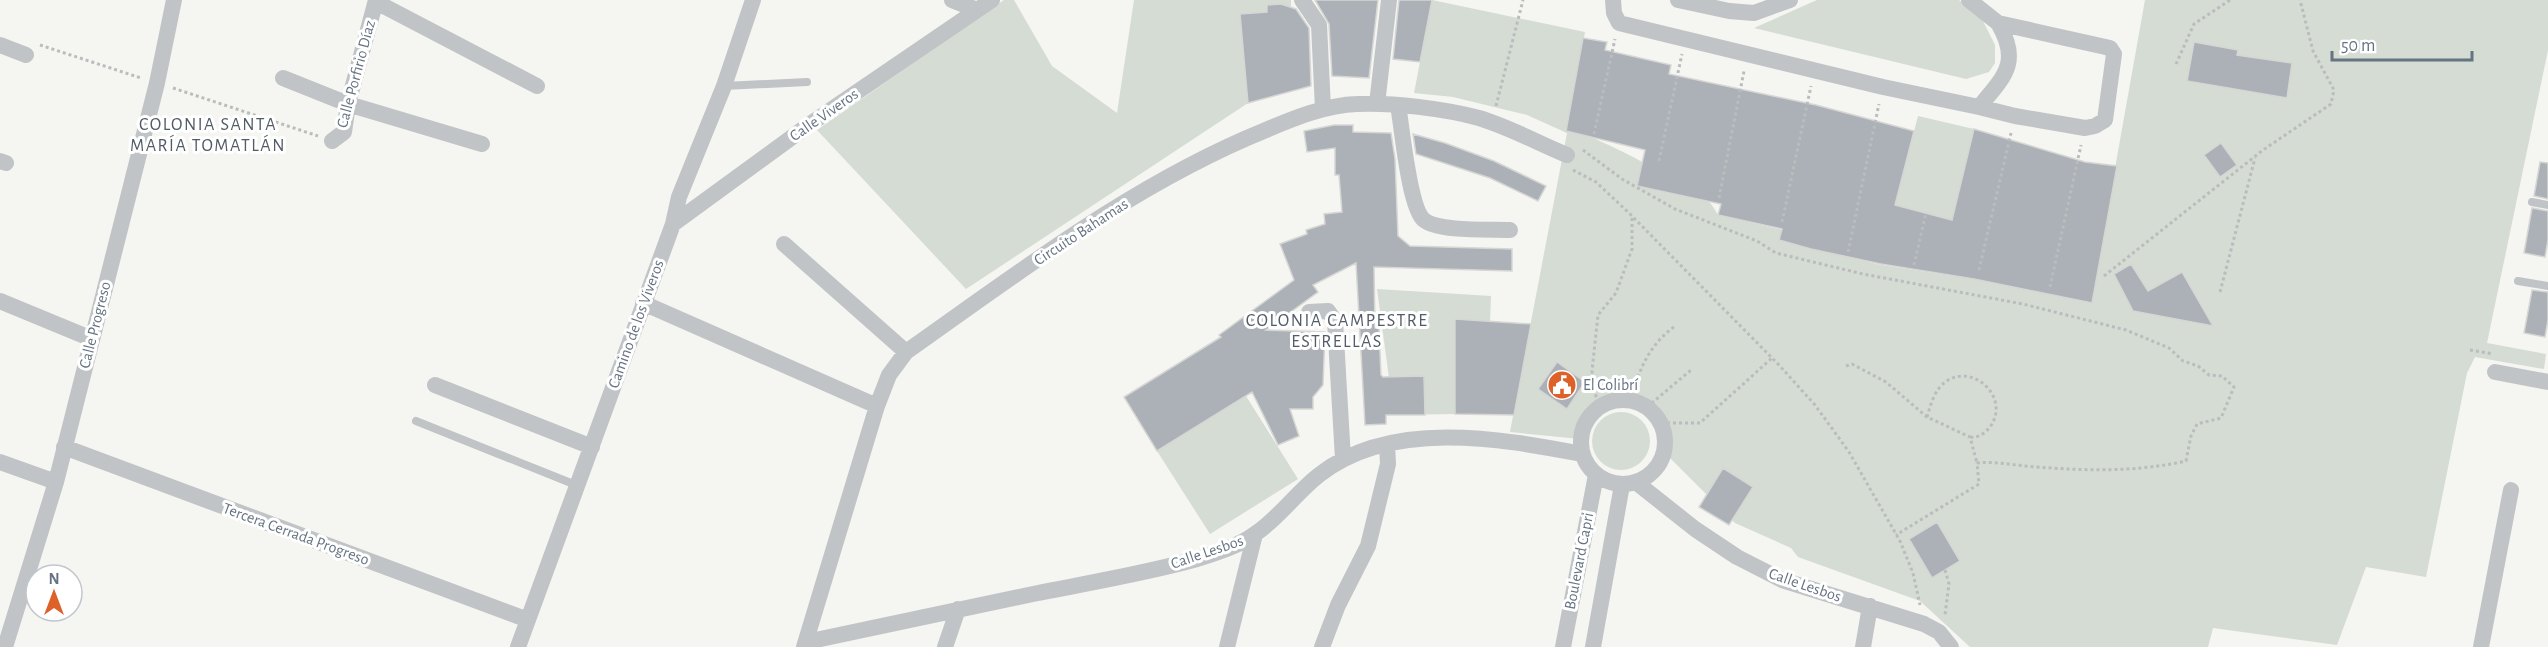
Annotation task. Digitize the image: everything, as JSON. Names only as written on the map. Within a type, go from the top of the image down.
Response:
[{"type":"street","name":"Calle Progreso","points":[[8,644],[56,482],[157,83],[174,0]]},
{"type":"street","name":"Camino de los Viveros","points":[[518,647],[672,224],[679,196],[724,86],[753,0]]},
{"type":"street","points":[[952,0],[977,10]]},
{"type":"street","name":"Calle Viveros","points":[[672,224],[810,124],[992,0]]},
{"type":"street","points":[[1302,0],[1319,25],[1323,109]]},
{"type":"street","points":[[1377,104],[1389,0]]},
{"type":"street","points":[[1678,0],[1729,11],[1754,13],[1791,0]]},
{"type":"street","points":[[1969,0],[1998,23],[2009,44],[2010,64],[1998,84],[1979,107]]},
{"type":"street","points":[[376,1],[537,86]]},
{"type":"street","name":"Calle Porfirio Díaz","points":[[333,141],[344,132],[348,104],[376,1]]},
{"type":"street","points":[[1607,1],[1619,23],[1685,41],[1748,53],[2015,117],[2085,128],[2095,126],[2105,120],[2114,54],[2110,48],[1998,23]]},
{"type":"street","points":[[0,45],[26,55]]},
{"type":"street","points":[[283,78],[348,104],[482,144]]},
{"type":"street","name":"Circuito Bahamas","points":[[805,645],[877,406],[889,375],[906,352],[1061,244],[1172,175],[1224,146],[1323,109],[1355,104],[1398,105],[1479,118],[1567,155]]},
{"type":"street","points":[[1398,105],[1414,205],[1424,220],[1440,226],[1510,230]]},
{"type":"street","points":[[784,244],[906,352]]},
{"type":"street","points":[[0,301],[92,339]]},
{"type":"street","points":[[643,303],[877,406]]},
{"type":"street","points":[[1309,312],[1328,311],[1335,321],[1343,459]]},
{"type":"street","points":[[2495,372],[2548,382]]},
{"type":"street","points":[[435,385],[592,447]]},
{"type":"street","points":[[1616,400],[1630,400],[1647,407],[1661,423],[1666,439],[1665,453],[1659,466],[1649,477],[1629,484],[1608,482],[1596,475],[1587,465],[1582,454],[1580,440],[1591,414],[1616,400]]},
{"type":"street","name":"Calle Lesbos","points":[[805,645],[958,609],[1197,558],[1227,549],[1255,534],[1318,475],[1343,459],[1387,444],[1443,437],[1494,440],[1582,454]]},
{"type":"street","points":[[1322,647],[1338,605],[1368,546],[1388,464],[1387,444]]},
{"type":"street","name":"Tercera Cerrada Progreso","points":[[64,447],[528,620]]},
{"type":"street","points":[[0,462],[56,482]]},
{"type":"street","name":"Boulevard Capri","points":[[1563,647],[1596,475]]},
{"type":"street","name":"Calle Lesbos","points":[[1629,484],[1737,557],[1782,580],[1870,606],[1932,628]]},
{"type":"street","name":"Boulevard Capri","points":[[1593,647],[1629,484]]},
{"type":"street","points":[[2481,647],[2511,490]]},
{"type":"street","points":[[1227,647],[1255,534]]},
{"type":"street","points":[[1863,647],[1870,606]]},
{"type":"street","points":[[945,647],[958,609]]},
{"type":"street","points":[[1932,628],[1952,647]]},
{"type":"lane","points":[[724,86],[807,82]]},
{"type":"lane","points":[[2532,202],[2548,205]]},
{"type":"lane","points":[[2518,281],[2548,286]]},
{"type":"lane","points":[[416,422],[576,484]]},
{"type":"path","points":[[1492,124],[1524,0]]},
{"type":"path","points":[[2176,64],[2194,24],[2230,0]]},
{"type":"path","points":[[2104,276],[2256,156],[2331,104],[2334,90],[2313,51],[2300,0]]},
{"type":"path","points":[[1594,134],[1619,23]]},
{"type":"path","points":[[1659,161],[1685,41]]},
{"type":"path","name":"Calle Porfirio Díaz","points":[[26,55],[42,44],[333,141]]},
{"type":"path","points":[[1719,198],[1748,53]]},
{"type":"path","points":[[1782,222],[1815,69]]},
{"type":"path","points":[[1848,252],[1883,87]]},
{"type":"path","points":[[1979,270],[2015,117]]},
{"type":"path","points":[[2050,287],[2085,128]]},
{"type":"path","points":[[1932,628],[1913,573],[1896,535],[1849,452],[1815,405],[1772,357],[1632,216],[1596,182],[1561,164],[1574,144],[1622,179],[1675,210],[1757,241],[1776,253],[1863,274],[2023,304],[2126,330],[2169,348],[2183,361],[2198,366],[2209,375],[2222,376],[2234,387],[2221,418],[2197,424],[2191,436],[2186,461],[2153,468],[2089,471],[2027,467],[1997,461],[1977,463]]},
{"type":"path","points":[[2220,292],[2256,156]]},
{"type":"path","points":[[1914,266],[1926,213]]},
{"type":"path","points":[[1598,409],[1593,371],[1598,315],[1616,293],[1632,249],[1632,216]]},
{"type":"path","points":[[1630,400],[1639,375],[1658,339],[1675,326]]},
{"type":"path","points":[[1661,423],[1686,425],[1700,423],[1772,357]]},
{"type":"path","points":[[1846,366],[1852,364],[1870,372],[1886,382],[1927,417],[1970,437],[1976,438],[1985,433],[1996,414],[1996,404],[1987,385],[1968,376],[1947,380],[1939,387],[1927,417]]},
{"type":"path","points":[[1647,407],[1691,370]]},
{"type":"path","points":[[1896,535],[1979,484],[1977,463],[1970,437]]},
{"type":"path","points":[[1932,628],[1949,600],[1949,584],[1945,570]]},
{"type":"shaded area","points":[[1004,0],[1014,0],[1052,66],[1117,113],[1134,0],[1291,0],[1291,10],[1267,12],[1248,103],[966,289],[817,130]]},
{"type":"shaded area","points":[[1432,0],[1585,32],[1566,131],[1592,138],[1658,170],[1707,200],[1718,215],[1782,230],[1779,240],[1881,265],[1979,280],[2091,303],[2145,0],[2548,0],[2548,50],[2487,343],[2546,354],[2544,369],[2475,357],[2467,373],[2426,577],[2366,567],[2337,645],[2213,628],[2208,647],[1970,647],[1920,601],[1798,557],[1791,548],[1735,523],[1666,454],[1664,433],[1657,416],[1645,405],[1631,400],[1616,401],[1601,407],[1588,420],[1580,439],[1510,432],[1567,133],[1527,115],[1453,97],[1414,93]]},
{"type":"shaded area","points":[[1817,0],[1959,0],[1982,19],[1995,45],[1995,63],[1989,72],[1966,79],[1754,28]]},
{"type":"shaded area","points":[[1918,116],[1974,129],[1952,220],[1895,205]]},
{"type":"shaded area","points":[[1377,289],[1491,296],[1490,322],[1455,319],[1455,414],[1394,415]]},
{"type":"shaded area","points":[[1246,396],[1298,479],[1210,534],[1157,451]]},
{"type":"shaded area","points":[[1621,412],[1632,414],[1642,420],[1648,430],[1650,441],[1648,452],[1642,462],[1632,468],[1621,470],[1610,468],[1600,462],[1594,452],[1592,441],[1594,430],[1600,420],[1610,414]]},
{"type":"building","points":[[1315,0],[1378,0],[1369,78],[1332,76],[1329,24]]},
{"type":"building","points":[[1399,0],[1432,0],[1420,62],[1393,59]]},
{"type":"building","points":[[1281,4],[1296,9],[1309,28],[1311,86],[1248,103],[1240,14],[1267,12],[1267,5]]},
{"type":"building","points":[[1583,38],[1607,42],[1605,50],[1671,65],[1669,74],[1816,105],[1914,131],[1895,205],[1952,220],[1974,129],[2085,162],[2117,166],[2092,303],[1811,249],[1779,240],[1782,229],[1718,215],[1721,204],[1637,186],[1645,150],[1566,131]]},
{"type":"building","points":[[2194,42],[2238,50],[2237,55],[2292,63],[2287,98],[2187,81]]},
{"type":"building","points":[[1334,125],[1353,125],[1353,132],[1391,133],[1395,159],[1398,236],[1410,246],[1512,249],[1512,271],[1374,267],[1375,328],[1379,328],[1381,375],[1383,377],[1424,376],[1425,415],[1386,415],[1386,424],[1365,425],[1356,263],[1313,285],[1318,292],[1266,330],[1325,332],[1323,385],[1313,397],[1313,409],[1290,409],[1299,436],[1278,445],[1252,392],[1157,451],[1124,397],[1221,337],[1219,335],[1294,280],[1280,244],[1307,234],[1306,230],[1325,224],[1324,214],[1342,212],[1339,175],[1335,175],[1335,148],[1307,152],[1304,131]]},
{"type":"building","points":[[1413,134],[1494,161],[1546,186],[1538,201],[1490,178],[1416,154]]},
{"type":"building","points":[[2221,143],[2237,165],[2220,177],[2204,155]]},
{"type":"building","points":[[2540,162],[2548,163],[2548,199],[2534,196]]},
{"type":"building","points":[[2532,208],[2548,211],[2548,240],[2545,257],[2524,253]]},
{"type":"building","points":[[2131,264],[2148,291],[2182,272],[2213,326],[2133,311],[2114,274]]},
{"type":"building","points":[[2532,290],[2548,292],[2548,320],[2545,337],[2524,333]]},
{"type":"building","points":[[1455,319],[1531,324],[1514,415],[1455,414]]},
{"type":"building","name":"El Colibrí","points":[[1557,362],[1585,382],[1567,409],[1538,389]]},
{"type":"building","points":[[1723,468],[1753,487],[1729,525],[1699,507]]},
{"type":"building","points":[[1937,522],[1960,561],[1932,578],[1909,539]]},
{"type":"place","name":"El Colibrí","points":[[1562,385]]},
{"type":"district","name":"COLONIA SANTA MARÍA TOMATLÁN","points":[[208,135]]},
{"type":"district","name":"COLONIA CAMPESTRE ESTRELLAS","points":[[1337,331]]}]
